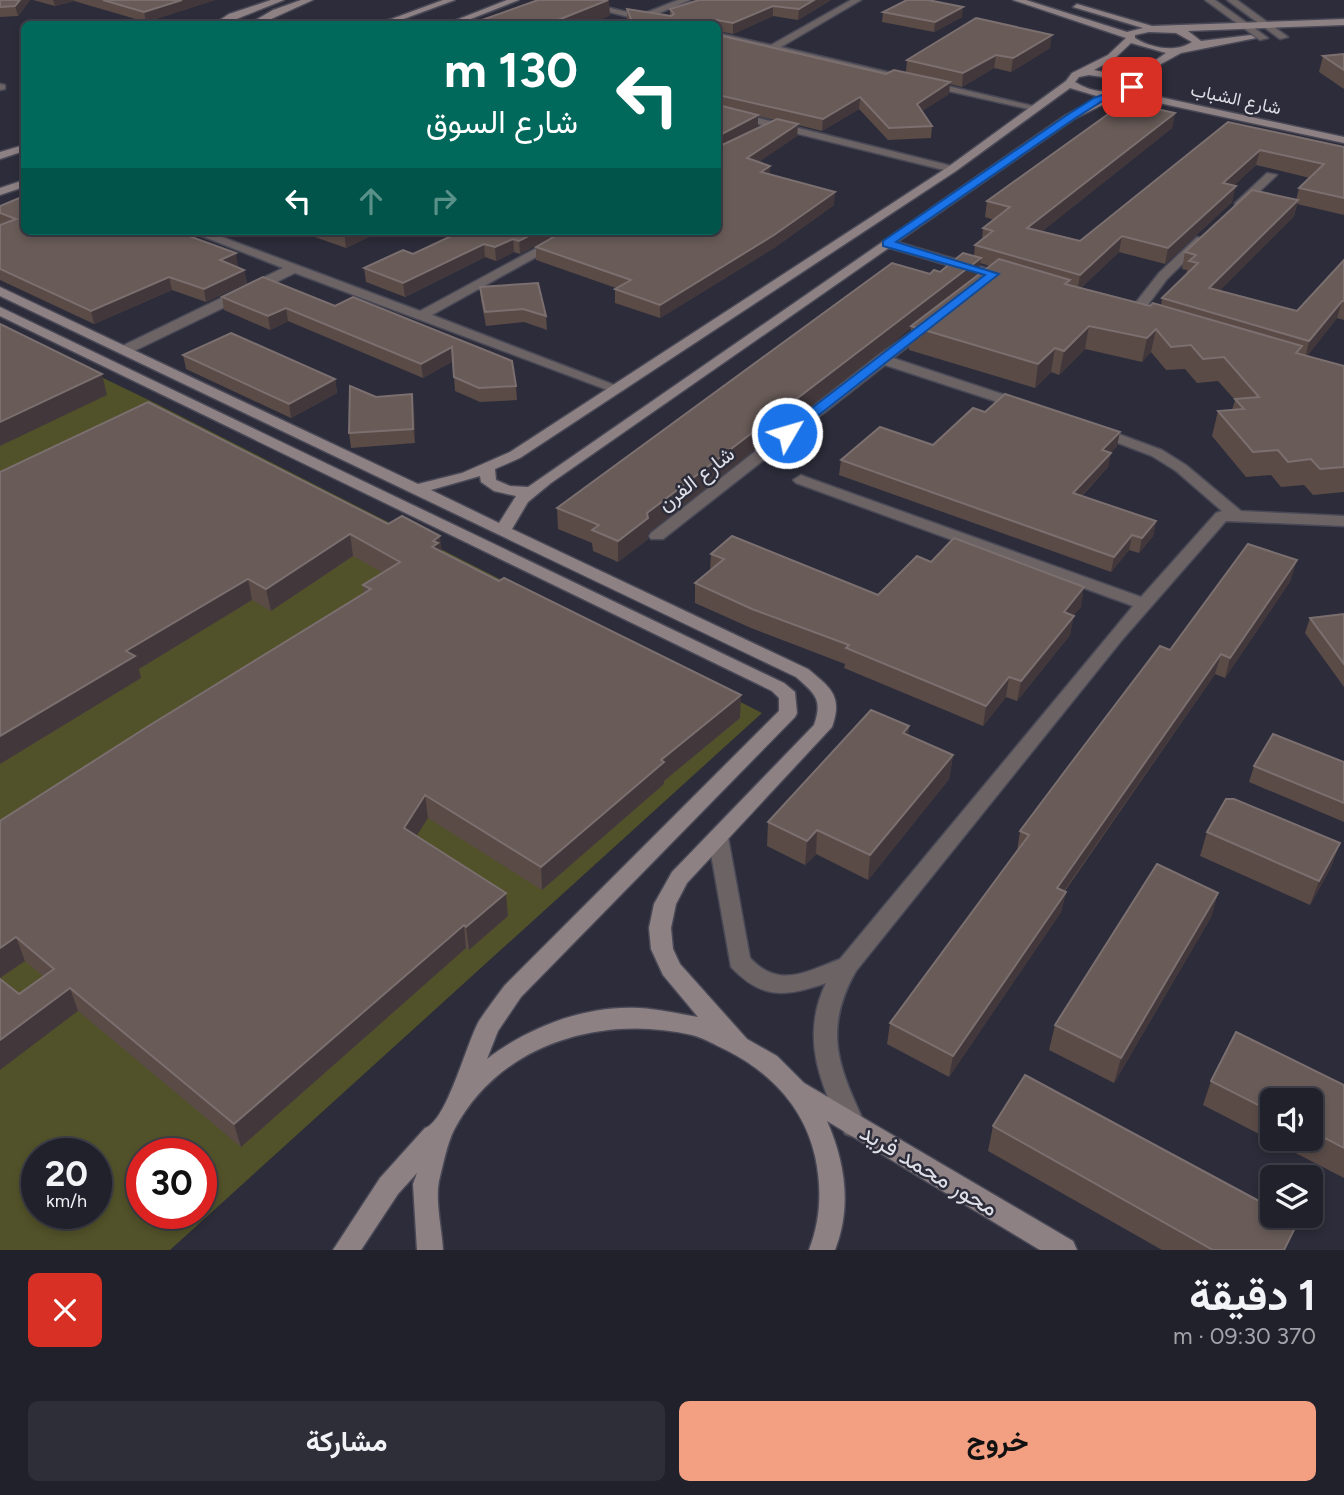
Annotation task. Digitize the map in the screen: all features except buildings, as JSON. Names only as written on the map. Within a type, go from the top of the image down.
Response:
[{"type":"street","points":[[224,21],[280,0]]},
{"type":"street","points":[[259,21],[275,12],[309,0]]},
{"type":"street","points":[[460,21],[515,0]]},
{"type":"street","points":[[632,21],[685,0]]},
{"type":"street","points":[[773,48],[857,0]]},
{"type":"street","points":[[1017,0],[1129,38],[1146,47],[1180,49]]},
{"type":"street","points":[[1053,0],[1193,37],[1195,45]]},
{"type":"street","points":[[1209,0],[1263,38]]},
{"type":"street","points":[[1231,0],[1283,37]]},
{"type":"street","points":[[393,21],[456,2],[488,11]]},
{"type":"street","points":[[580,4],[654,21]]},
{"type":"street","points":[[1063,99],[1071,78],[1111,57],[1142,29],[1344,22]]},
{"type":"street","points":[[1311,35],[1344,33]]},
{"type":"street","points":[[503,530],[513,509],[532,491],[1086,107],[1130,89],[1131,83],[1147,68],[1180,49],[1195,45],[1297,36]]},
{"type":"street","points":[[721,37],[1037,108]]},
{"type":"street","name":"شارع الشباب","points":[[1080,74],[1109,74],[1131,83],[1344,131]]},
{"type":"street","name":"شارع الشباب","points":[[1070,83],[1083,91],[1117,93],[1344,140]]},
{"type":"street","points":[[417,489],[487,469],[515,455],[952,169],[1037,108],[1063,99],[1086,107]]},
{"type":"street","points":[[721,112],[952,169]]},
{"type":"street","points":[[753,136],[774,125]]},
{"type":"street","points":[[0,156],[21,149]]},
{"type":"street","points":[[1228,215],[1272,175]]},
{"type":"street","points":[[0,192],[21,184]]},
{"type":"street","points":[[1133,315],[1163,276],[1210,232]]},
{"type":"street","points":[[206,235],[618,389]]},
{"type":"street","points":[[420,316],[570,235]]},
{"type":"street","points":[[887,243],[988,279],[1019,282]]},
{"type":"street","points":[[125,351],[294,268]]},
{"type":"street","points":[[0,291],[802,673],[823,691],[829,709],[823,727],[718,837],[670,892],[663,907],[660,938],[669,970],[736,1040],[769,1063],[795,1089],[822,1136],[831,1171],[832,1207],[822,1250]]},
{"type":"street","points":[[0,311],[778,687],[788,696],[788,713],[513,991],[488,1027],[460,1097],[439,1131],[389,1186],[346,1250]]},
{"type":"street","name":"شارع الفرن","points":[[657,536],[938,317]]},
{"type":"street","points":[[882,359],[1036,410]]},
{"type":"street","points":[[1085,426],[1157,453],[1181,468],[1237,516]]},
{"type":"street","points":[[487,469],[489,482],[496,487],[518,492],[532,491]]},
{"type":"street","points":[[801,480],[1145,604]]},
{"type":"street","points":[[854,1126],[835,1090],[826,1063],[823,1036],[825,1010],[834,986],[848,965],[1145,604],[1222,516],[1344,521]]},
{"type":"street","points":[[718,837],[739,961],[748,972],[768,983],[794,985],[848,965]]},
{"type":"street","points":[[460,1097],[487,1069],[526,1042],[568,1025],[613,1016],[660,1017],[699,1025],[736,1040]]},
{"type":"street","name":"محور محمد فريد","points":[[795,1089],[1064,1250]]},
{"type":"street","points":[[430,1250],[423,1219],[425,1174],[439,1131]]},
{"type":"shaded area","points":[[0,328],[159,405],[762,713],[217,1207],[217,1138],[126,1138],[126,1229],[193,1229],[170,1250],[0,1250]]},
{"type":"route","points":[[787,433],[993,274],[887,243],[1070,117],[1098,100],[1132,87]]}]
